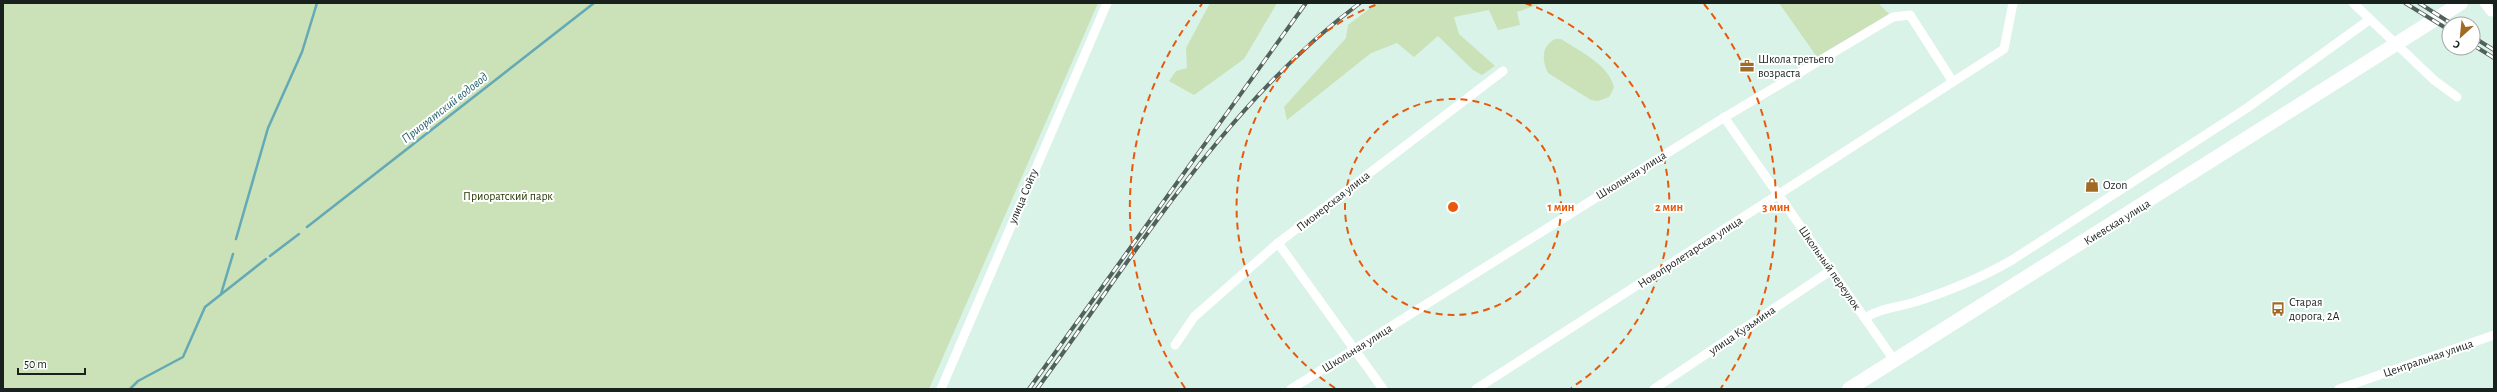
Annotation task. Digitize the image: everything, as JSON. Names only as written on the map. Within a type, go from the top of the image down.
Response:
[{"type":"main road","name":"Киевская улица","points":[[1849,389],[2093,237],[2461,3]]},
{"type":"street","name":"улица Сойту","points":[[941,389],[1107,3]]},
{"type":"street","name":"Новопролетарская улица","points":[[1476,389],[1779,196],[2004,49],[2013,3]]},
{"type":"street","points":[[2353,3],[2369,20],[2434,80],[2457,97]]},
{"type":"street","points":[[2484,3],[2493,11]]},
{"type":"street","name":"Школьная улица","points":[[1291,389],[1724,117],[1892,17],[1910,15],[1953,82]]},
{"type":"street","name":"Киевская улица","points":[[1865,318],[1881,310],[1913,302],[1952,289],[1982,277],[2012,260],[2247,108],[2369,20]]},
{"type":"street","name":"Пионерская улица","points":[[1176,345],[1194,316],[1278,243],[1503,71]]},
{"type":"street","name":"Школьный переулок","points":[[1724,117],[1830,271],[1894,360]]},
{"type":"street","points":[[1278,243],[1383,389]]},
{"type":"street","name":"улица Кузьмина","points":[[1654,389],[1830,271]]},
{"type":"street","name":"Центральная улица","points":[[2339,389],[2494,335]]},
{"type":"green space","name":"Приоратский парк","points":[[3,3],[1098,3],[929,389],[3,389]]},
{"type":"green space","points":[[1210,3],[1277,3],[1244,59],[1194,95],[1169,81],[1176,71],[1187,68],[1186,48]]},
{"type":"green space","points":[[1377,3],[1543,3],[1517,12],[1520,25],[1498,30],[1489,10],[1454,17],[1459,34],[1495,66],[1482,75],[1473,70],[1438,36],[1414,57],[1397,43],[1371,53],[1287,120],[1284,107],[1346,38],[1348,25]]},
{"type":"green space","points":[[1779,3],[1878,3],[1889,14],[1817,57]]},
{"type":"green space","points":[[1555,39],[1561,39],[1593,59],[1607,72],[1614,88],[1609,97],[1598,101],[1591,100],[1548,73],[1544,54],[1547,46]]},
{"type":"waterway","points":[[236,239],[268,128],[302,52],[317,3]]},
{"type":"waterway","name":"Приоратский водовод","points":[[307,227],[594,3]]},
{"type":"waterway","name":"Приоратский водовод","points":[[270,256],[299,234]]},
{"type":"waterway","points":[[221,294],[233,254]]},
{"type":"waterway","name":"Приоратский водовод","points":[[130,389],[138,381],[183,357],[205,307],[266,259]]},
{"type":"railway","points":[[1029,389],[1306,3]]},
{"type":"railway","points":[[1037,389],[1147,234],[1224,134],[1266,87],[1311,43],[1360,3]]},
{"type":"railway","points":[[2405,3],[2441,25]]},
{"type":"railway","points":[[2419,3],[2441,17]]},
{"type":"railway","points":[[2481,42],[2494,50]]},
{"type":"railway","points":[[2481,50],[2494,58]]},
{"type":"place","name":"Школа третьего возраста","points":[[1747,66]]},
{"type":"place","name":"Ozon","points":[[2092,185]]},
{"type":"place","name":"Старая дорога, 2А","points":[[2278,309]]}]
